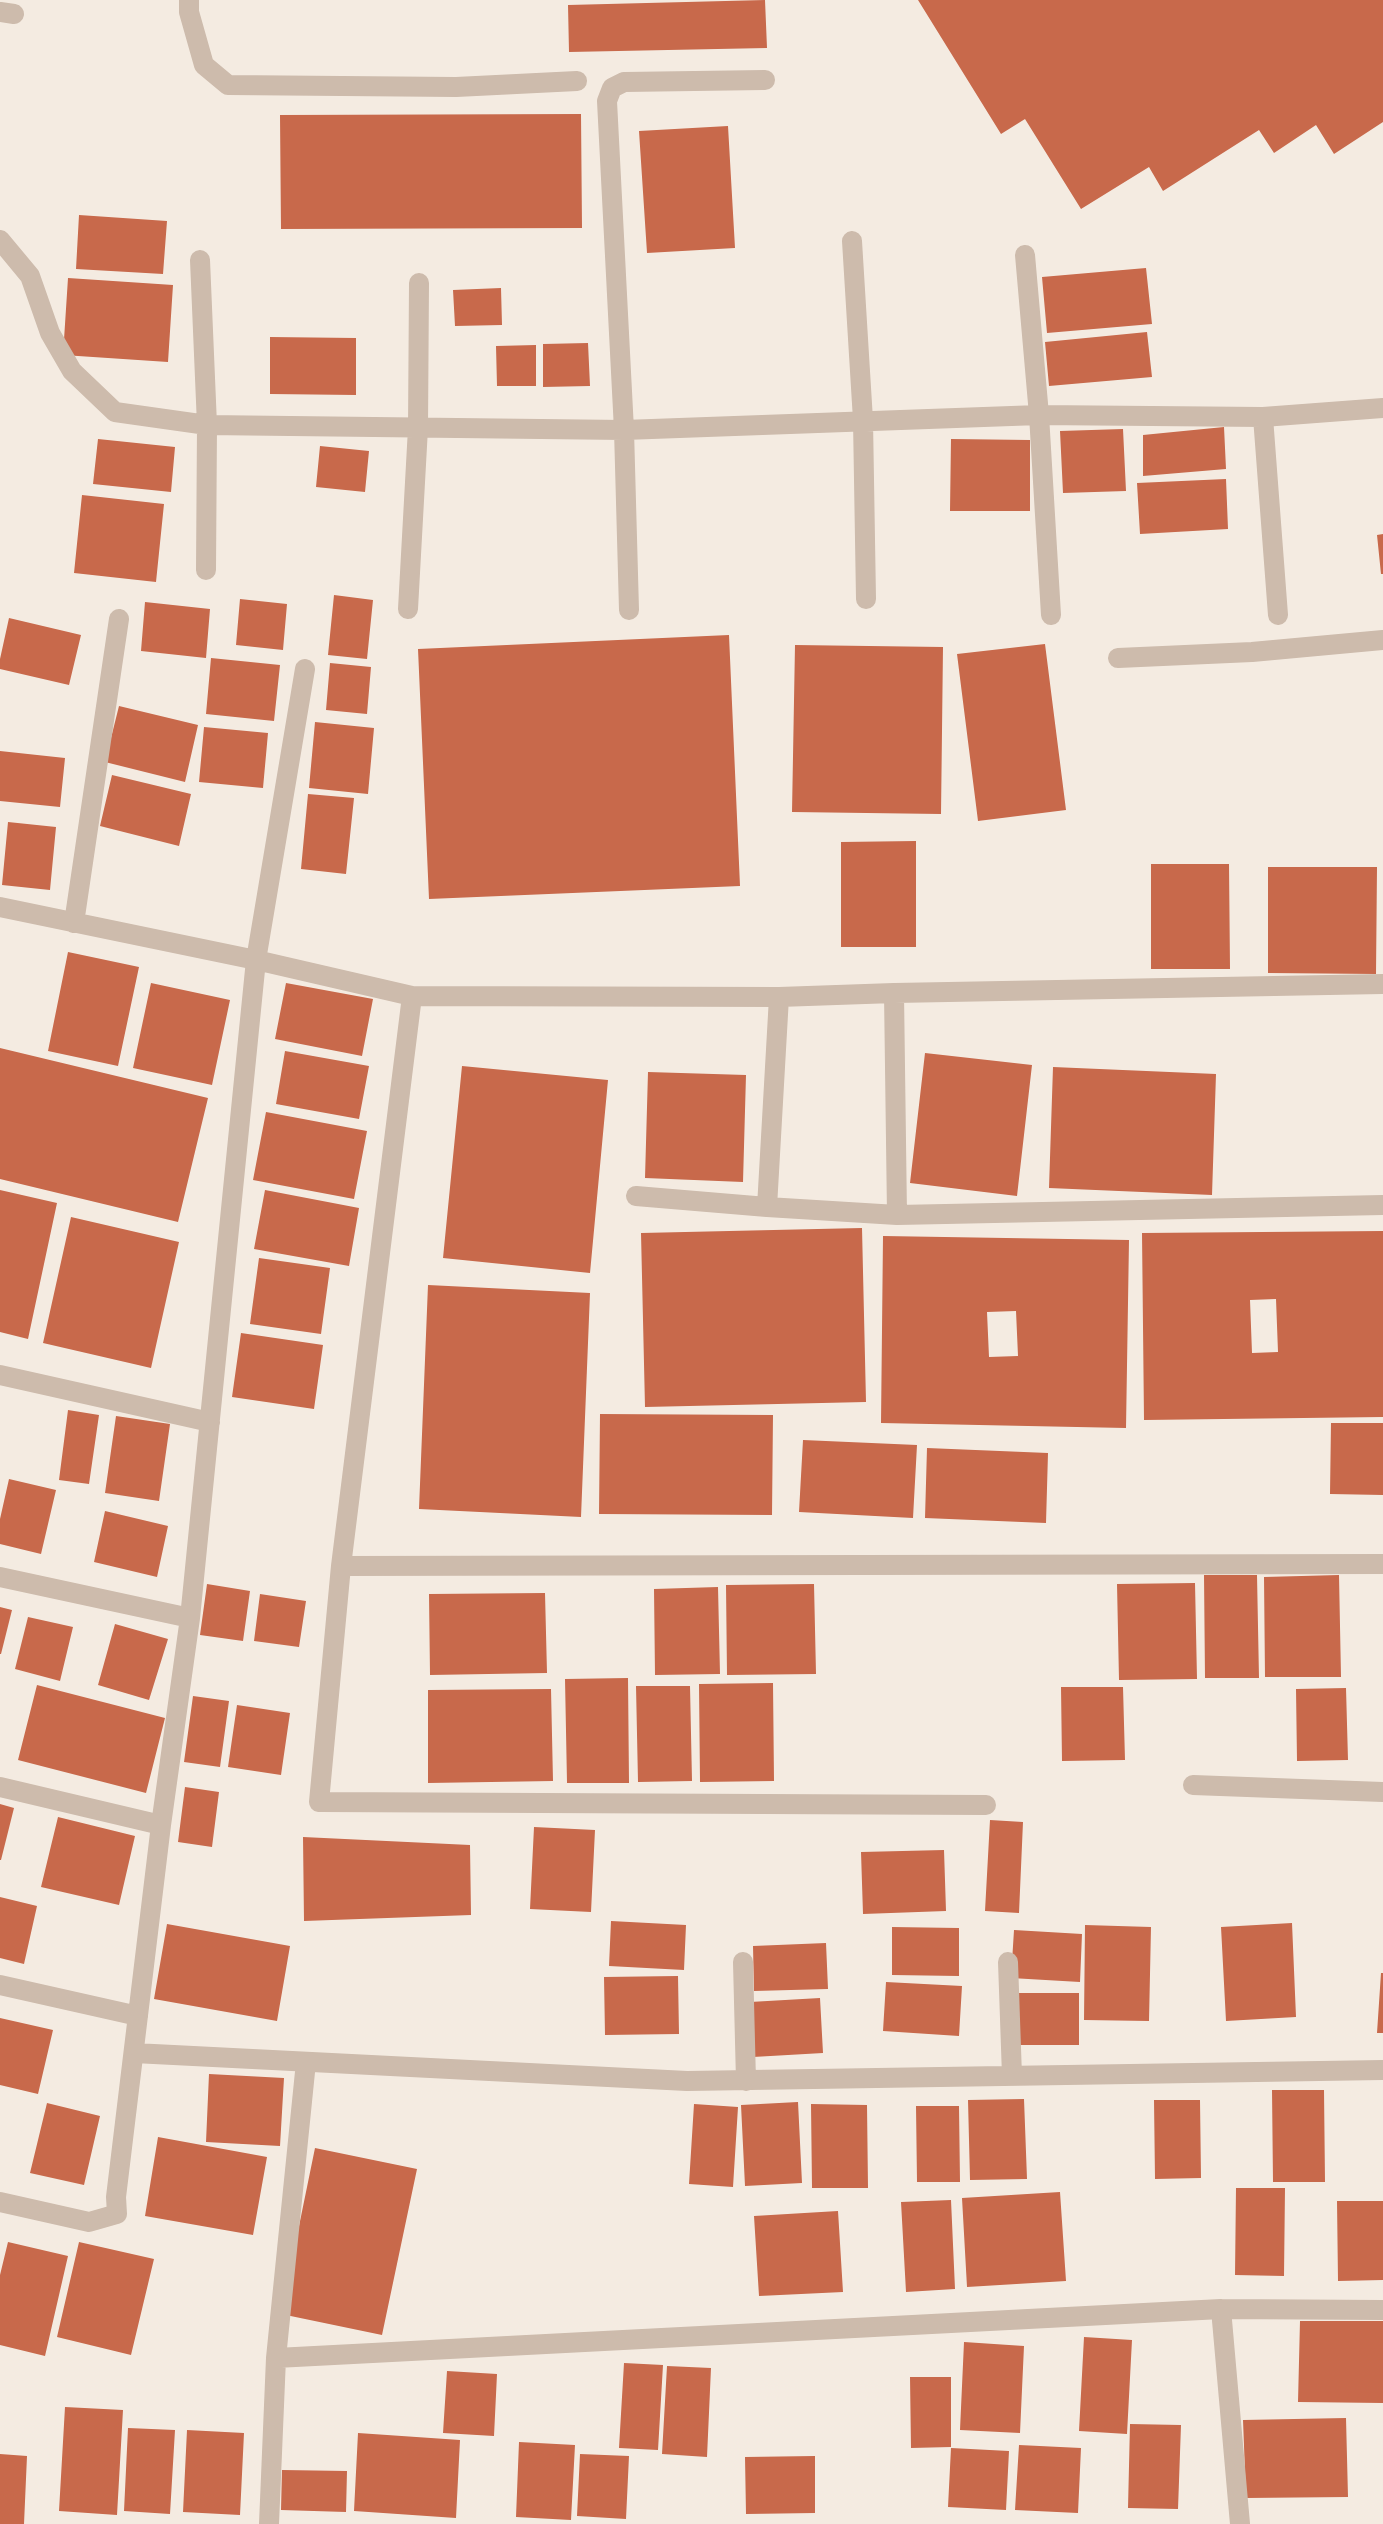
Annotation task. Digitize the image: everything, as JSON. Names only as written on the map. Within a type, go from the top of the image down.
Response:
[{"type":"street","points":[[189,0],[189,12],[204,65],[228,85],[456,87],[577,81]]},
{"type":"street","points":[[629,610],[624,430],[607,101],[612,88],[624,82],[765,80]]},
{"type":"street","points":[[0,240],[30,276],[50,333],[72,371],[115,412],[207,425],[624,430],[1039,415],[1263,417],[1383,408]]},
{"type":"street","points":[[852,241],[863,420],[866,599]]},
{"type":"street","points":[[1025,255],[1039,415],[1051,615]]},
{"type":"street","points":[[200,260],[207,425],[206,570]]},
{"type":"street","points":[[408,609],[418,428],[419,283]]},
{"type":"street","points":[[1263,417],[1278,615]]},
{"type":"street","points":[[74,923],[119,619]]},
{"type":"street","points":[[1118,658],[1252,652],[1383,640]]},
{"type":"street","points":[[0,2202],[89,2222],[117,2214],[116,2197],[161,1825],[190,1618],[256,960],[305,669]]},
{"type":"street","points":[[0,907],[412,996],[779,997],[1383,984]]},
{"type":"street","points":[[894,993],[897,1215]]},
{"type":"street","points":[[412,996],[341,1566],[319,1802],[986,1805]]},
{"type":"street","points":[[767,1207],[779,997]]},
{"type":"street","points":[[636,1196],[897,1215],[1383,1205]]},
{"type":"street","points":[[0,1375],[210,1422]]},
{"type":"street","points":[[341,1566],[1383,1564]]},
{"type":"street","points":[[0,1577],[190,1618]]},
{"type":"street","points":[[1193,1785],[1383,1792]]},
{"type":"street","points":[[0,1787],[161,1825]]},
{"type":"street","points":[[743,1962],[746,2081]]},
{"type":"street","points":[[1008,1962],[1012,2076]]},
{"type":"street","points":[[0,1985],[138,2016]]},
{"type":"street","points":[[134,2053],[687,2081],[1383,2070]]},
{"type":"street","points":[[269,2524],[276,2358],[306,2062]]},
{"type":"street","points":[[276,2358],[1221,2309],[1383,2310]]},
{"type":"street","points":[[1221,2309],[1240,2524]]},
{"type":"building","points":[[765,0],[767,48],[569,52],[568,5]]},
{"type":"building","points":[[918,0],[1383,0],[1383,122],[1334,154],[1316,125],[1274,153],[1259,130],[1163,191],[1149,167],[1081,209],[1025,119],[1001,134]]},
{"type":"building","points":[[581,114],[582,228],[281,229],[280,115]]},
{"type":"building","points":[[728,126],[735,248],[647,253],[639,131]]},
{"type":"building","points":[[79,215],[167,221],[163,274],[76,269]]},
{"type":"building","points":[[1146,268],[1152,324],[1047,333],[1042,277]]},
{"type":"building","points":[[68,278],[173,285],[168,362],[63,355]]},
{"type":"building","points":[[501,288],[502,325],[455,326],[453,290]]},
{"type":"building","points":[[1147,332],[1152,377],[1049,386],[1045,342]]},
{"type":"building","points":[[270,337],[356,338],[356,395],[270,394]]},
{"type":"building","points":[[588,343],[590,386],[543,387],[543,344]]},
{"type":"building","points":[[536,345],[536,386],[497,386],[496,346]]},
{"type":"building","points":[[1224,427],[1226,469],[1143,476],[1143,435]]},
{"type":"building","points":[[1123,429],[1126,491],[1063,493],[1060,431]]},
{"type":"building","points":[[98,439],[175,447],[171,492],[93,484]]},
{"type":"building","points":[[951,439],[1030,440],[1030,511],[950,511]]},
{"type":"building","points":[[320,446],[369,451],[365,492],[316,487]]},
{"type":"building","points":[[1226,479],[1228,529],[1140,534],[1137,483]]},
{"type":"building","points":[[82,495],[164,504],[156,582],[74,573]]},
{"type":"building","points":[[1383,534],[1383,574],[1381,574],[1377,535]]},
{"type":"building","points":[[334,595],[373,600],[367,659],[328,655]]},
{"type":"building","points":[[240,599],[287,604],[283,650],[236,645]]},
{"type":"building","points":[[145,602],[210,609],[206,658],[141,651]]},
{"type":"building","points":[[9,618],[81,635],[69,685],[0,669]]},
{"type":"building","points":[[729,635],[740,886],[429,899],[418,649]]},
{"type":"building","points":[[1045,644],[1066,810],[978,821],[957,654]]},
{"type":"building","points":[[795,645],[943,647],[941,814],[792,812]]},
{"type":"building","points":[[211,658],[280,665],[274,721],[206,714]]},
{"type":"building","points":[[330,663],[371,667],[367,714],[326,710]]},
{"type":"building","points":[[119,706],[198,725],[185,782],[105,762]]},
{"type":"building","points":[[315,722],[374,728],[368,794],[309,788]]},
{"type":"building","points":[[204,727],[268,733],[263,788],[199,782]]},
{"type":"building","points":[[0,751],[65,758],[60,807],[0,801]]},
{"type":"building","points":[[112,775],[191,794],[179,846],[100,826]]},
{"type":"building","points":[[308,794],[354,798],[346,874],[301,869]]},
{"type":"building","points":[[8,822],[56,827],[50,890],[2,885]]},
{"type":"building","points":[[916,841],[916,947],[841,947],[841,842]]},
{"type":"building","points":[[1151,864],[1229,864],[1230,969],[1151,969]]},
{"type":"building","points":[[1268,867],[1377,867],[1376,974],[1268,973]]},
{"type":"building","points":[[68,952],[139,967],[118,1066],[48,1051]]},
{"type":"building","points":[[151,983],[230,1000],[212,1085],[133,1068]]},
{"type":"building","points":[[286,983],[373,999],[362,1056],[275,1039]]},
{"type":"building","points":[[0,1048],[208,1098],[178,1222],[0,1179]]},
{"type":"building","points":[[285,1051],[369,1066],[359,1119],[276,1104]]},
{"type":"building","points":[[925,1053],[1032,1065],[1017,1196],[910,1183]]},
{"type":"building","points":[[462,1066],[608,1080],[590,1273],[443,1258]]},
{"type":"building","points":[[1053,1067],[1216,1074],[1212,1195],[1049,1188]]},
{"type":"building","points":[[648,1072],[746,1075],[743,1182],[645,1178]]},
{"type":"building","points":[[266,1112],[367,1131],[354,1199],[253,1180]]},
{"type":"building","points":[[0,1190],[57,1203],[28,1339],[0,1332]]},
{"type":"building","points":[[265,1190],[359,1208],[349,1266],[254,1249]]},
{"type":"building","points":[[71,1217],[179,1242],[151,1368],[43,1343]]},
{"type":"building","points":[[862,1228],[866,1402],[645,1407],[641,1233]]},
{"type":"building","points":[[1383,1231],[1383,1417],[1144,1420],[1142,1233]],"holes":[[[1276,1299],[1278,1352],[1252,1353],[1250,1300]]]},
{"type":"building","points":[[883,1236],[1129,1240],[1126,1428],[881,1423]],"holes":[[[1016,1311],[1018,1356],[989,1357],[987,1312]]]},
{"type":"building","points":[[259,1258],[330,1268],[321,1334],[250,1324]]},
{"type":"building","points":[[428,1285],[590,1293],[581,1517],[419,1509]]},
{"type":"building","points":[[241,1333],[323,1345],[314,1409],[232,1397]]},
{"type":"building","points":[[68,1410],[99,1415],[89,1484],[59,1480]]},
{"type":"building","points":[[600,1414],[773,1415],[772,1515],[599,1514]]},
{"type":"building","points":[[116,1416],[170,1424],[159,1501],[105,1493]]},
{"type":"building","points":[[1331,1423],[1383,1423],[1383,1495],[1330,1494]]},
{"type":"building","points":[[803,1440],[917,1445],[913,1518],[799,1512]]},
{"type":"building","points":[[927,1448],[1048,1453],[1046,1523],[925,1518]]},
{"type":"building","points":[[9,1479],[56,1490],[41,1554],[0,1544],[0,1519]]},
{"type":"building","points":[[105,1511],[168,1526],[157,1577],[94,1562]]},
{"type":"building","points":[[1204,1575],[1257,1575],[1259,1678],[1205,1678]]},
{"type":"building","points":[[1339,1575],[1341,1677],[1265,1677],[1264,1577]]},
{"type":"building","points":[[1195,1583],[1197,1679],[1119,1680],[1117,1584]]},
{"type":"building","points":[[207,1584],[250,1591],[243,1641],[200,1635]]},
{"type":"building","points":[[814,1584],[816,1674],[727,1675],[726,1585]]},
{"type":"building","points":[[718,1587],[720,1674],[655,1675],[654,1589]]},
{"type":"building","points":[[545,1593],[547,1673],[430,1675],[429,1594]]},
{"type":"building","points":[[260,1594],[306,1601],[299,1647],[254,1641]]},
{"type":"building","points":[[0,1607],[12,1610],[1,1654],[0,1654]]},
{"type":"building","points":[[28,1617],[73,1627],[60,1681],[15,1669]]},
{"type":"building","points":[[115,1624],[168,1639],[149,1700],[98,1685]]},
{"type":"building","points":[[628,1678],[629,1783],[567,1783],[565,1679]]},
{"type":"building","points":[[773,1683],[774,1781],[700,1782],[699,1684]]},
{"type":"building","points":[[37,1685],[165,1718],[146,1793],[18,1760]]},
{"type":"building","points":[[636,1686],[690,1686],[692,1781],[638,1782]]},
{"type":"building","points":[[1061,1687],[1123,1687],[1125,1760],[1062,1761]]},
{"type":"building","points":[[1346,1688],[1348,1760],[1297,1761],[1296,1689]]},
{"type":"building","points":[[551,1689],[553,1781],[428,1783],[428,1690]]},
{"type":"building","points":[[193,1696],[229,1701],[220,1767],[184,1762]]},
{"type":"building","points":[[237,1705],[290,1713],[281,1775],[228,1767]]},
{"type":"building","points":[[185,1787],[219,1792],[212,1847],[178,1842]]},
{"type":"building","points":[[0,1804],[14,1808],[1,1860],[0,1860]]},
{"type":"building","points":[[58,1817],[135,1836],[119,1905],[41,1887]]},
{"type":"building","points":[[990,1820],[1023,1822],[1019,1913],[985,1911]]},
{"type":"building","points":[[534,1827],[595,1830],[591,1912],[530,1909]]},
{"type":"building","points":[[303,1837],[470,1845],[471,1915],[304,1921]]},
{"type":"building","points":[[944,1850],[946,1911],[863,1914],[861,1852]]},
{"type":"building","points":[[0,1897],[37,1906],[24,1964],[0,1958]]},
{"type":"building","points":[[611,1921],[686,1925],[684,1970],[609,1966]]},
{"type":"building","points":[[1292,1923],[1296,2017],[1226,2021],[1221,1927]]},
{"type":"building","points":[[167,1924],[290,1946],[277,2021],[154,1999]]},
{"type":"building","points":[[1085,1925],[1151,1927],[1149,2021],[1084,2020]]},
{"type":"building","points":[[892,1927],[959,1928],[959,1976],[892,1975]]},
{"type":"building","points":[[1014,1930],[1082,1934],[1080,1982],[1011,1978]]},
{"type":"building","points":[[826,1943],[828,1989],[754,1991],[753,1946]]},
{"type":"building","points":[[1381,1973],[1383,2033],[1377,2033]]},
{"type":"building","points":[[678,1976],[679,2034],[605,2035],[604,1977]]},
{"type":"building","points":[[886,1982],[962,1986],[959,2036],[883,2031]]},
{"type":"building","points":[[1018,1993],[1079,1993],[1079,2045],[1018,2045]]},
{"type":"building","points":[[820,1998],[823,2053],[753,2057],[750,2002]]},
{"type":"building","points":[[0,2018],[53,2030],[38,2094],[0,2085]]},
{"type":"building","points":[[209,2074],[284,2078],[280,2146],[206,2142]]},
{"type":"building","points":[[1272,2090],[1324,2090],[1325,2182],[1273,2182]]},
{"type":"building","points":[[1024,2099],[1027,2179],[970,2180],[968,2100]]},
{"type":"building","points":[[1154,2100],[1200,2100],[1201,2178],[1155,2179]]},
{"type":"building","points":[[798,2102],[802,2183],[745,2186],[741,2105]]},
{"type":"building","points":[[47,2103],[100,2116],[84,2185],[30,2173]]},
{"type":"building","points":[[694,2104],[738,2107],[733,2187],[689,2184]]},
{"type":"building","points":[[811,2104],[867,2105],[868,2188],[812,2188]]},
{"type":"building","points":[[916,2106],[959,2106],[960,2182],[917,2182]]},
{"type":"building","points":[[158,2137],[267,2157],[253,2235],[145,2216]]},
{"type":"building","points":[[315,2148],[417,2169],[382,2335],[281,2314]]},
{"type":"building","points":[[1236,2188],[1285,2188],[1284,2276],[1235,2275]]},
{"type":"building","points":[[1060,2192],[1066,2281],[967,2287],[962,2198]]},
{"type":"building","points":[[951,2200],[955,2289],[906,2292],[901,2202]]},
{"type":"building","points":[[1337,2201],[1383,2201],[1383,2280],[1338,2281]]},
{"type":"building","points":[[838,2211],[843,2292],[759,2296],[754,2216]]},
{"type":"building","points":[[8,2242],[68,2256],[45,2356],[0,2345],[0,2275]]},
{"type":"building","points":[[79,2242],[154,2259],[131,2355],[57,2337]]},
{"type":"building","points":[[1300,2321],[1383,2321],[1383,2403],[1298,2402]]},
{"type":"building","points":[[1084,2337],[1132,2340],[1127,2434],[1079,2431]]},
{"type":"building","points":[[964,2342],[1024,2346],[1020,2433],[960,2430]]},
{"type":"building","points":[[624,2363],[663,2365],[658,2450],[619,2448]]},
{"type":"building","points":[[667,2366],[711,2368],[707,2457],[662,2454]]},
{"type":"building","points":[[447,2371],[497,2374],[494,2436],[443,2433]]},
{"type":"building","points":[[910,2377],[951,2377],[951,2447],[911,2448]]},
{"type":"building","points":[[65,2407],[123,2410],[117,2515],[59,2511]]},
{"type":"building","points":[[1346,2418],[1348,2497],[1246,2498],[1243,2420]]},
{"type":"building","points":[[1130,2424],[1181,2425],[1178,2509],[1128,2508]]},
{"type":"building","points":[[128,2428],[175,2430],[170,2514],[124,2511]]},
{"type":"building","points":[[187,2430],[244,2433],[240,2515],[183,2512]]},
{"type":"building","points":[[358,2433],[460,2440],[456,2518],[354,2511]]},
{"type":"building","points":[[519,2442],[575,2445],[571,2520],[516,2517]]},
{"type":"building","points":[[1019,2445],[1081,2448],[1078,2513],[1015,2510]]},
{"type":"building","points":[[951,2448],[1009,2451],[1006,2510],[948,2507]]},
{"type":"building","points":[[0,2454],[27,2456],[24,2524],[0,2524]]},
{"type":"building","points":[[580,2454],[629,2456],[626,2519],[577,2516]]},
{"type":"building","points":[[815,2456],[815,2513],[746,2514],[745,2457]]},
{"type":"building","points":[[282,2470],[347,2471],[346,2512],[281,2510]]}]
